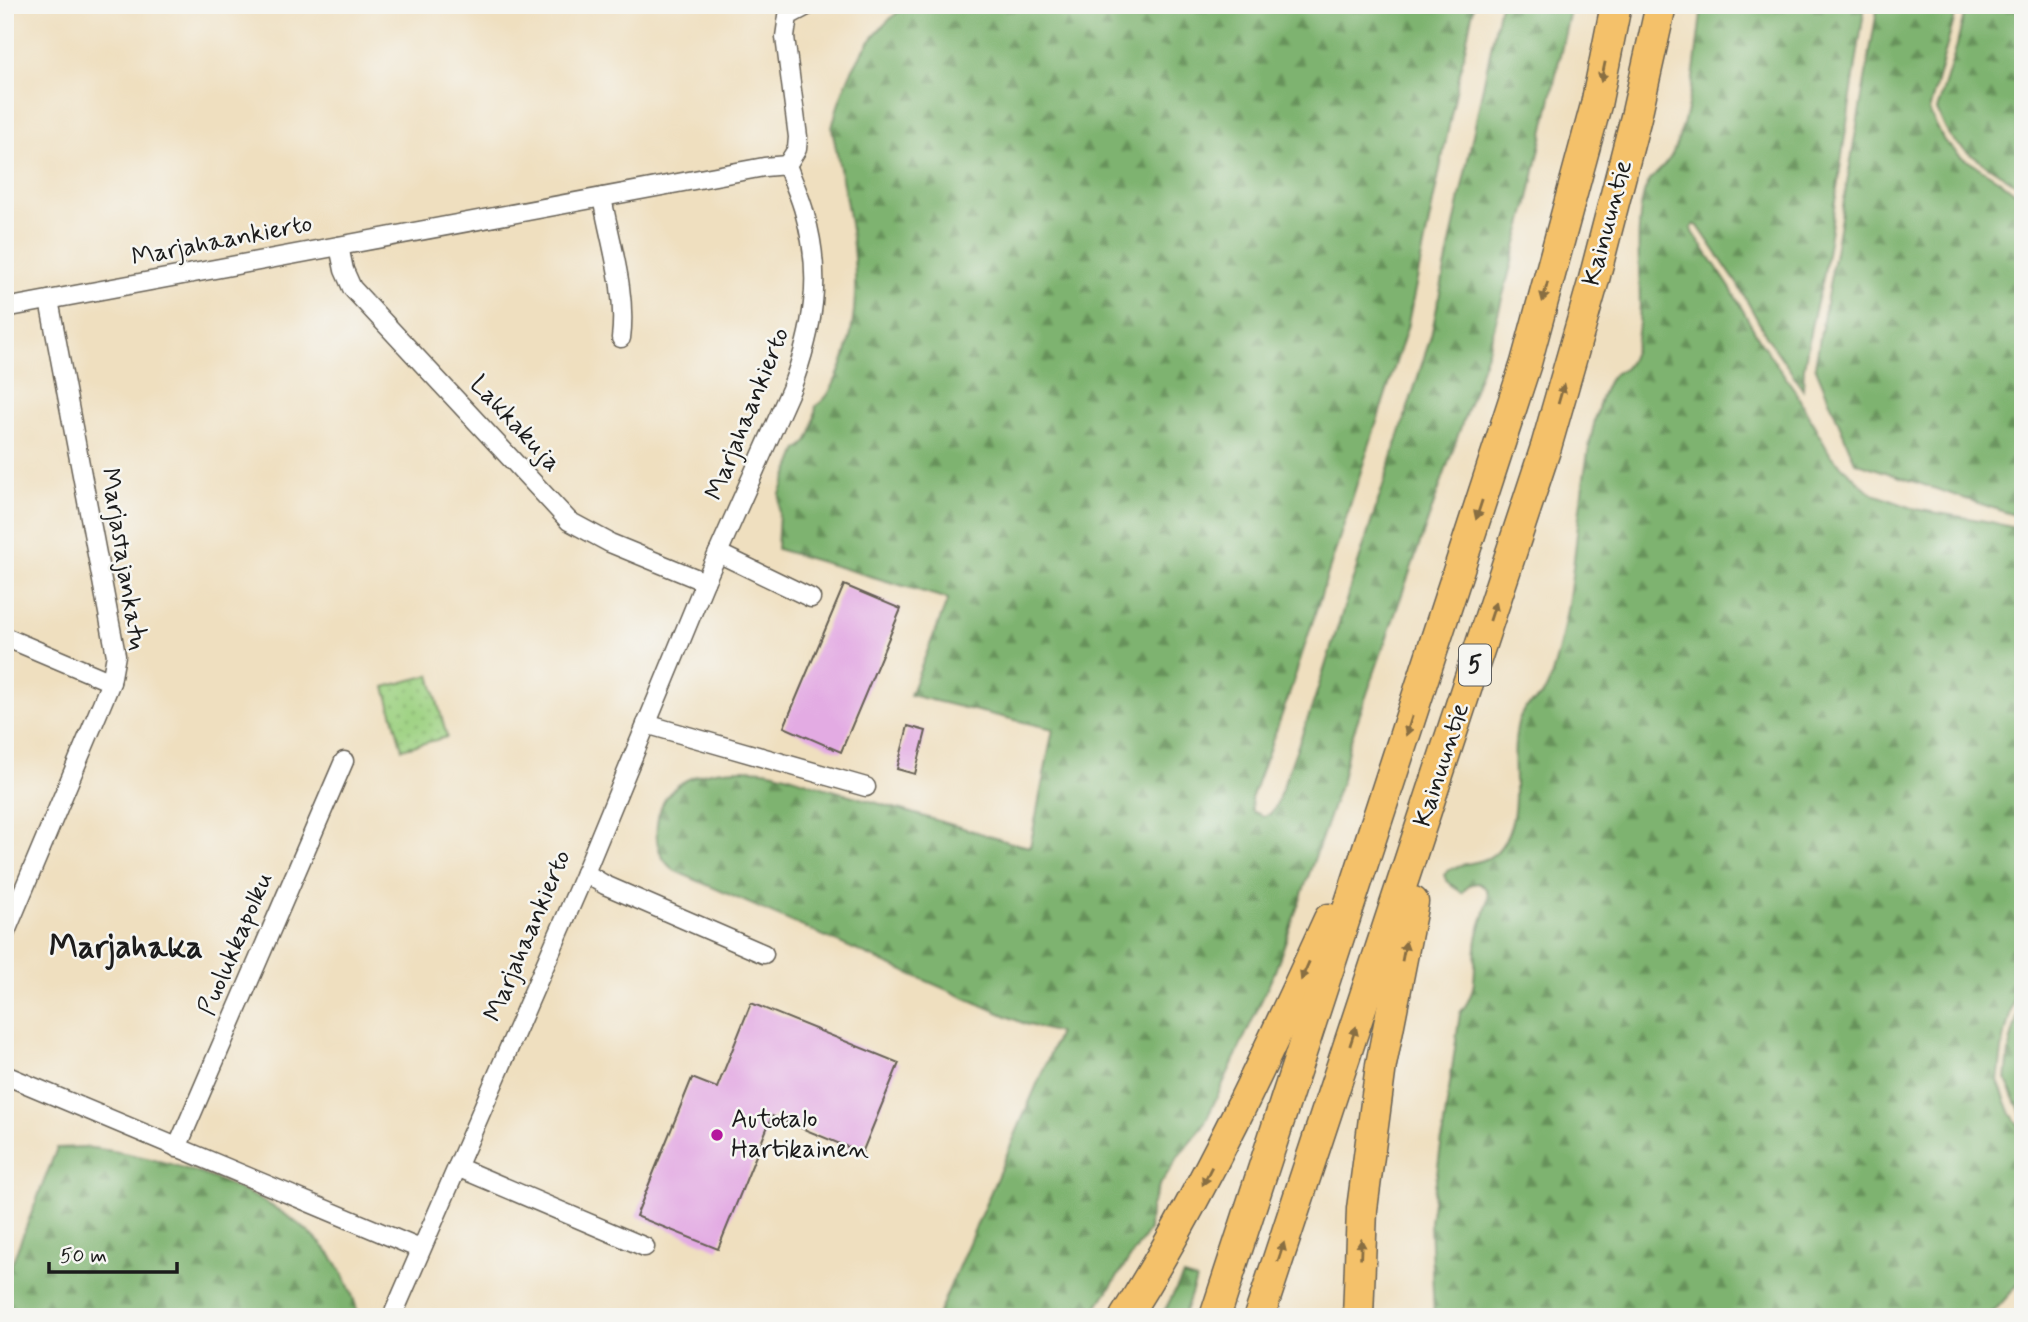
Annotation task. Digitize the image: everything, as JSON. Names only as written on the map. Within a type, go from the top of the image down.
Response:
[{"type":"highway","name":"Kainuuntie","points":[[1215,1317],[1394,775],[1526,363],[1596,105],[1616,5]]},
{"type":"highway","name":"Kainuuntie","points":[[1259,1317],[1546,447],[1636,117],[1661,5]]},
{"type":"highway","points":[[1125,1317],[1203,1184],[1245,1101],[1394,775]]},
{"type":"highway","points":[[1358,1317],[1362,1209],[1381,1065],[1431,801]]},
{"type":"street","points":[[787,165],[797,149],[798,136],[785,37],[788,16],[809,5]]},
{"type":"street","name":"Marjahaankierto","points":[[5,308],[787,165],[803,208],[812,248],[814,304],[810,328],[791,389],[705,582],[585,873],[392,1317]]},
{"type":"street","points":[[602,197],[620,294],[623,320],[621,338]]},
{"type":"street","name":"Lakkakuja","points":[[339,246],[344,270],[352,288],[569,521],[610,544],[705,582]]},
{"type":"street","name":"Marjastajankatu","points":[[5,934],[111,682],[116,656],[49,300]]},
{"type":"street","points":[[718,553],[811,598]]},
{"type":"street","points":[[5,637],[111,682]]},
{"type":"street","points":[[646,724],[866,787]]},
{"type":"street","name":"Puolukkapolku","points":[[177,1148],[344,761]]},
{"type":"street","points":[[585,873],[605,885],[764,954]]},
{"type":"street","points":[[5,1075],[420,1249]]},
{"type":"street","points":[[457,1167],[645,1247]]},
{"type":"green space","points":[[907,5],[1474,5],[1407,328],[1288,698],[1251,799],[1252,811],[1263,816],[1270,814],[1275,808],[1312,707],[1431,336],[1500,5],[1571,5],[1528,203],[1489,347],[1349,745],[1342,780],[1275,971],[1203,1127],[1180,1154],[1158,1188],[1150,1209],[1149,1230],[1090,1317],[937,1317],[1059,1033],[1025,1024],[675,871],[662,856],[657,838],[661,807],[681,783],[712,772],[746,769],[779,773],[1030,847],[1053,729],[910,695],[948,599],[777,549],[780,494],[798,449],[810,436],[816,406],[826,396],[837,377],[848,347],[854,316],[854,253],[832,128],[842,92],[858,59],[879,30]]},
{"type":"green space","points":[[1702,5],[1865,5],[1824,274],[1804,367],[1803,389],[1767,337],[1738,285],[1698,226],[1694,224],[1691,229],[1731,289],[1760,341],[1794,389],[1831,456],[1871,493],[1915,509],[2023,530],[2023,961],[2003,1043],[1998,1081],[2011,1114],[2020,1127],[2023,1279],[1989,1317],[1434,1317],[1430,1222],[1460,1013],[1471,995],[1477,939],[1488,896],[1485,888],[1478,883],[1469,885],[1462,893],[1446,880],[1444,875],[1458,866],[1491,856],[1505,840],[1511,826],[1519,720],[1526,707],[1540,698],[1545,690],[1556,660],[1569,597],[1591,436],[1607,382],[1627,366],[1636,344],[1640,308],[1639,233],[1643,197],[1649,182],[1671,157],[1686,116]]},
{"type":"green space","points":[[1878,5],[1958,5],[1929,111],[1944,141],[1960,156],[1999,180],[2023,199],[2023,518],[1855,462],[1815,366]]},
{"type":"green space","points":[[1966,5],[2023,5],[2023,189],[1955,142],[1937,110]]},
{"type":"green space","points":[[430,675],[447,737],[402,749],[385,687]]},
{"type":"green space","points":[[2023,994],[2023,1117],[2006,1080],[2010,1044]]},
{"type":"green space","points":[[84,1147],[183,1168],[250,1194],[281,1212],[308,1231],[330,1254],[348,1284],[359,1317],[5,1317],[5,1281],[57,1148]]},
{"type":"green space","points":[[1183,1276],[1196,1280],[1183,1317],[1161,1317]]},
{"type":"building","points":[[844,585],[901,609],[841,752],[784,727]]},
{"type":"building","points":[[908,726],[926,731],[915,774],[897,769]]},
{"type":"building","name":"Autotalo Hartikainen","points":[[751,1003],[899,1063],[862,1153],[772,1116],[718,1249],[636,1216],[692,1078],[717,1088]]},
{"type":"place","name":"Autotalo Hartikainen","points":[[717,1135]]},
{"type":"district","name":"Marjahaka","points":[[126,948]]}]
